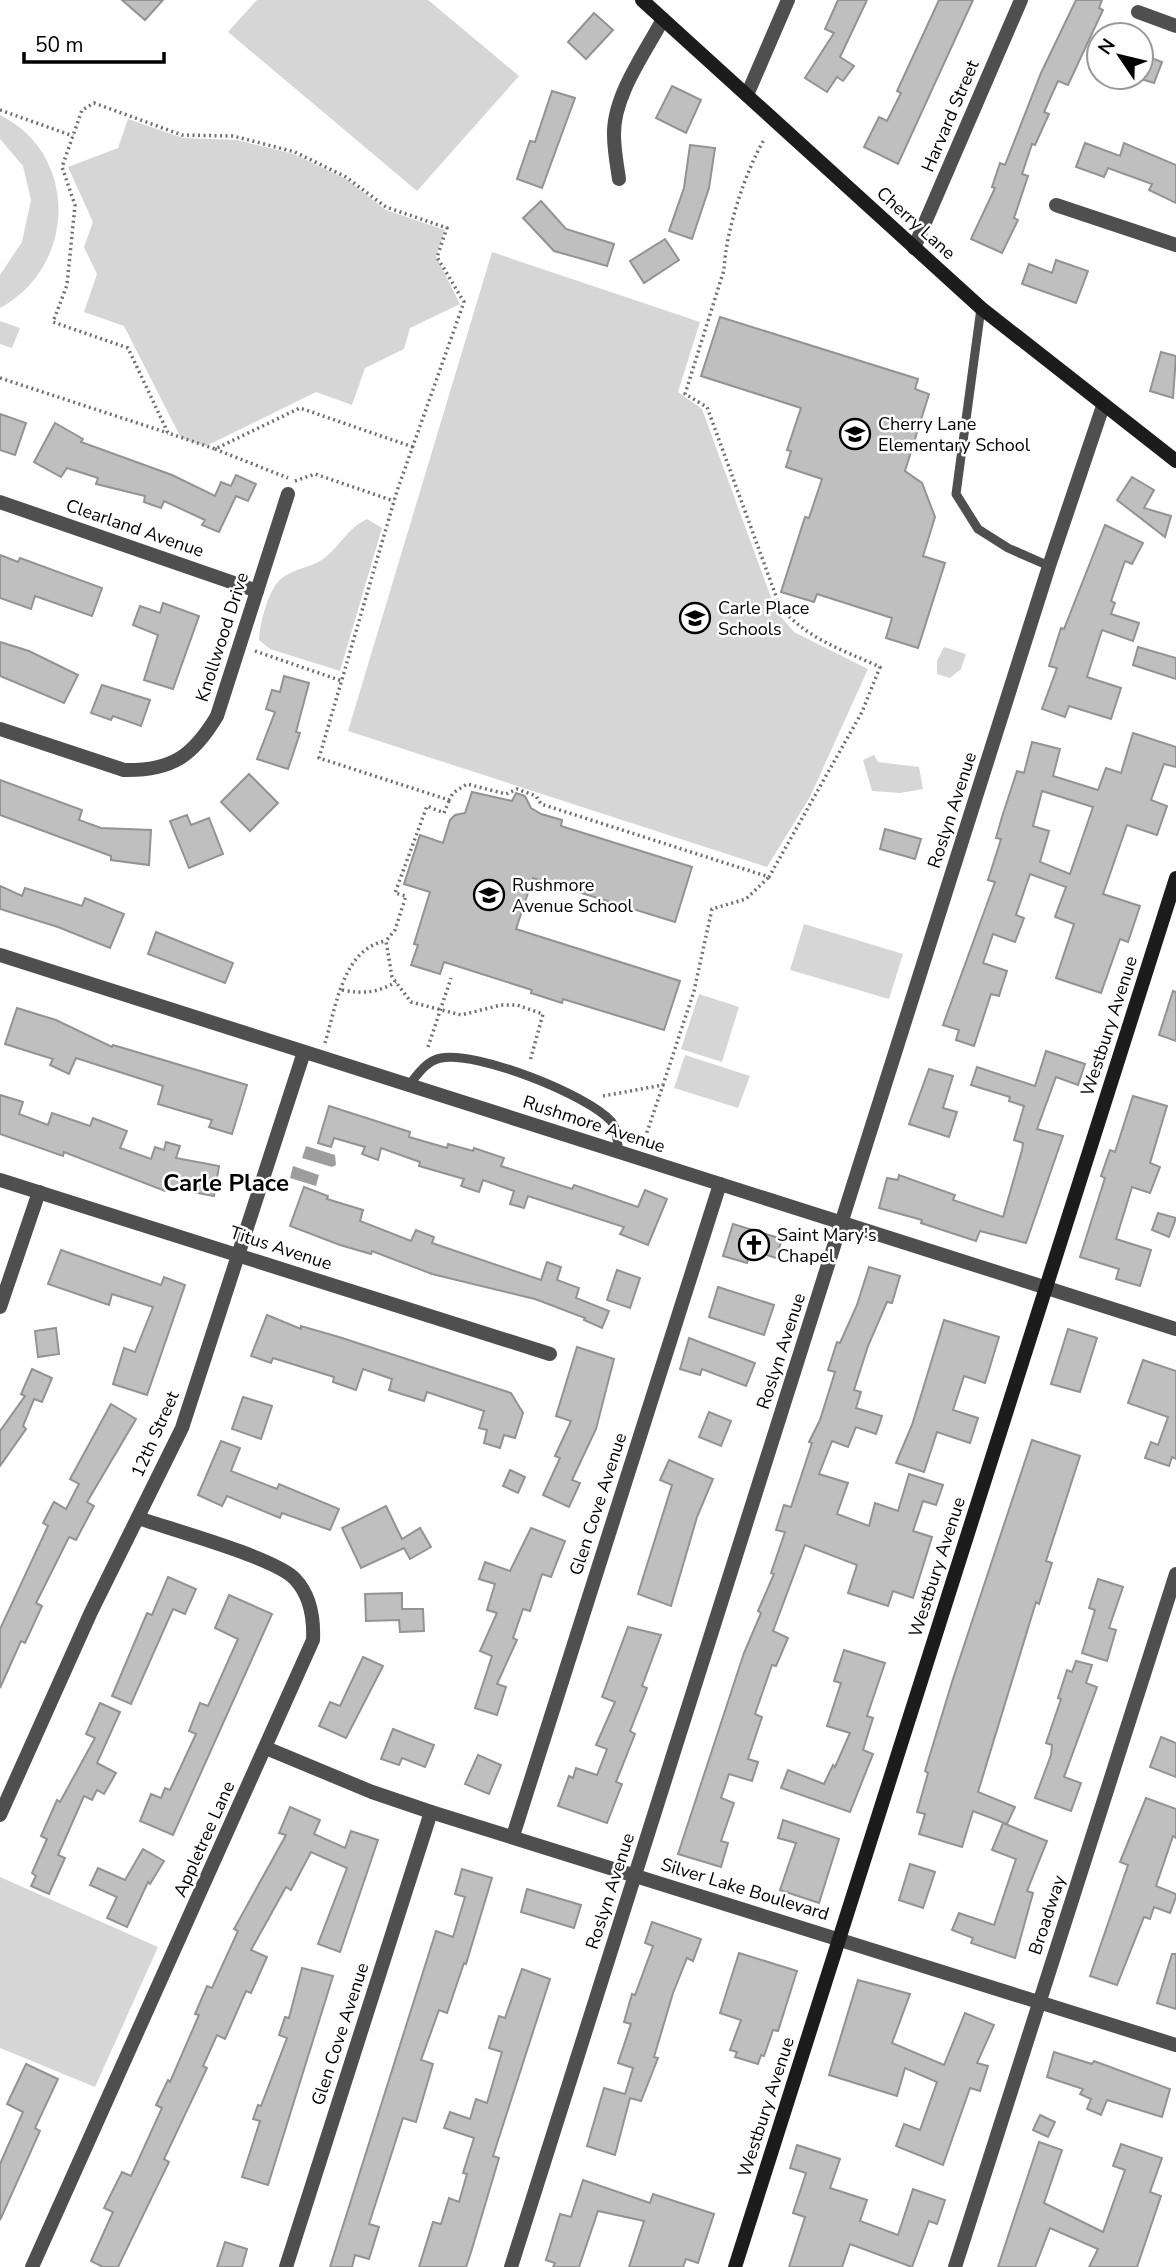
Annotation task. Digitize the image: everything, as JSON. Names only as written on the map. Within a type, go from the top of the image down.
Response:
[{"type":"main road","name":"Cherry Lane","points":[[642,0],[981,308],[1103,407],[1176,461]]},
{"type":"main road","name":"Westbury Avenue","points":[[735,2267],[1176,878]]},
{"type":"street","points":[[747,94],[788,0]]},
{"type":"street","name":"Harvard Street","points":[[914,248],[1021,0]]},
{"type":"street","points":[[1138,12],[1176,26]]},
{"type":"street","points":[[619,179],[614,134],[617,115],[628,85],[663,19]]},
{"type":"street","points":[[1056,205],[1176,245]]},
{"type":"street","name":"Roslyn Avenue","points":[[511,2267],[1049,566],[1103,407]]},
{"type":"street","name":"Knollwood Drive","points":[[0,729],[124,770],[146,770],[167,765],[183,757],[202,741],[217,716],[288,494]]},
{"type":"street","name":"Clearland Avenue","points":[[0,502],[257,591]]},
{"type":"street","name":"Rushmore Avenue","points":[[0,955],[1176,1329]]},
{"type":"street","name":"12th Street","points":[[0,1815],[91,1612],[192,1402],[304,1052]]},
{"type":"street","name":"Titus Avenue","points":[[0,1180],[550,1354]]},
{"type":"street","name":"Glen Cove Avenue","points":[[513,1836],[720,1184]]},
{"type":"street","points":[[0,1307],[39,1192]]},
{"type":"street","name":"Appletree Lane","points":[[32,2267],[313,1640],[314,1618],[305,1591],[293,1577],[270,1563],[138,1518]]},
{"type":"street","name":"Broadway","points":[[955,2267],[1176,1574]]},
{"type":"street","name":"Silver Lake Boulevard","points":[[266,1748],[372,1792],[431,1812],[1176,2045]]},
{"type":"street","name":"Glen Cove Avenue","points":[[286,2267],[431,1812]]},
{"type":"lane","points":[[981,308],[956,494],[978,529],[1008,548],[1049,566]]},
{"type":"lane","points":[[409,1085],[425,1065],[442,1058],[524,1074],[591,1104],[614,1123],[619,1152]]},
{"type":"path","points":[[168,433],[128,348],[53,322],[67,285],[75,205],[62,167],[82,110],[94,103],[182,135],[233,136],[295,152],[346,177],[386,207],[447,228],[437,257],[464,302],[394,502],[319,758],[449,800]]},
{"type":"path","points":[[0,110],[73,136]]},
{"type":"path","points":[[645,1138],[694,991],[712,909],[746,899],[769,877],[862,712],[880,667],[823,643],[798,628],[780,607],[707,407],[685,394],[724,270],[725,252],[752,159],[765,138]]},
{"type":"path","points":[[0,378],[168,433],[296,481],[315,474],[394,502]]},
{"type":"path","points":[[215,450],[300,408],[413,447]]},
{"type":"path","points":[[239,646],[342,681]]},
{"type":"path","points":[[325,1043],[354,957],[374,943],[386,941],[395,930],[406,896],[395,893],[427,807],[444,813],[453,793],[467,784],[506,794],[517,789],[536,796],[541,804],[769,877]]},
{"type":"path","points":[[386,941],[396,982],[411,1002],[461,1015],[501,1005],[517,1005],[543,1014],[530,1061]]},
{"type":"path","points":[[426,1053],[451,978]]},
{"type":"path","points":[[342,990],[363,994],[382,990],[396,982]]},
{"type":"path","points":[[603,1096],[663,1085]]},
{"type":"shaded area","points":[[257,0],[428,0],[519,76],[417,191],[228,32]]},
{"type":"shaded area","points":[[0,115],[26,133],[44,156],[55,183],[58,211],[54,239],[43,266],[25,290],[0,308],[0,275],[22,242],[31,200],[23,166],[0,139]]},
{"type":"shaded area","points":[[128,119],[183,138],[237,140],[294,154],[346,179],[386,210],[445,230],[436,256],[460,304],[410,328],[404,349],[365,368],[352,405],[316,392],[206,446],[181,438],[124,326],[84,312],[97,274],[84,247],[93,222],[68,167],[118,148]]},
{"type":"shaded area","points":[[492,252],[700,322],[678,392],[702,409],[776,611],[794,632],[868,669],[810,797],[767,867],[348,731]]},
{"type":"shaded area","points":[[0,321],[20,328],[12,348],[0,344]]},
{"type":"shaded area","points":[[367,519],[382,528],[340,671],[270,649],[259,640],[263,616],[277,583],[287,575],[322,560],[355,527]]},
{"type":"shaded area","points":[[944,647],[966,654],[961,669],[950,678],[937,674],[937,661]]},
{"type":"shaded area","points":[[874,755],[878,762],[919,767],[923,789],[900,793],[872,791],[863,760]]},
{"type":"shaded area","points":[[804,924],[903,954],[889,999],[790,970]]},
{"type":"shaded area","points":[[699,994],[739,1007],[722,1062],[681,1049]]},
{"type":"shaded area","points":[[685,1055],[750,1076],[738,1108],[674,1088]]},
{"type":"shaded area","points":[[306,1146],[335,1155],[336,1165],[332,1167],[302,1158]]},
{"type":"shaded area","points":[[293,1166],[319,1175],[316,1186],[290,1178]]},
{"type":"shaded area","points":[[0,1877],[158,1947],[95,2087],[0,2048]]},
{"type":"building","points":[[122,0],[163,0],[145,20]]},
{"type":"building","points":[[838,0],[867,0],[840,57],[854,66],[843,81],[837,77],[827,92],[805,78],[834,33],[825,29]]},
{"type":"building","points":[[939,0],[973,0],[898,164],[864,147],[879,117],[887,121],[901,93],[897,91]]},
{"type":"building","points":[[1076,0],[1102,0],[1099,8],[1103,10],[1098,21],[1085,21],[1085,49],[1068,85],[1058,81],[1044,112],[1049,114],[1035,145],[1032,144],[1022,174],[1028,176],[1014,218],[1018,220],[1002,253],[971,239],[995,188],[992,187],[1000,163],[1005,165],[1041,73]]},
{"type":"building","points":[[594,13],[613,30],[586,59],[568,42]]},
{"type":"building","points":[[1155,59],[1162,62],[1155,80]]},
{"type":"building","points":[[672,86],[701,100],[686,133],[656,118]]},
{"type":"building","points":[[552,91],[575,98],[542,188],[517,179],[530,141],[535,142]]},
{"type":"building","points":[[1085,143],[1120,156],[1124,143],[1176,165],[1176,203],[1149,190],[1152,184],[1108,168],[1104,177],[1076,167]]},
{"type":"building","points":[[690,145],[715,148],[709,188],[692,239],[669,231],[684,188]]},
{"type":"building","points":[[541,201],[566,229],[614,244],[607,266],[554,251],[523,218]]},
{"type":"building","points":[[665,239],[679,260],[644,283],[630,261]]},
{"type":"building","points":[[1056,260],[1088,271],[1076,303],[1022,284],[1029,264],[1052,273]]},
{"type":"building","points":[[720,317],[918,379],[915,389],[929,394],[905,471],[922,483],[935,517],[923,556],[945,563],[918,648],[886,638],[892,618],[817,594],[814,602],[781,592],[805,517],[809,518],[822,479],[786,467],[791,451],[787,450],[801,408],[701,376]]},
{"type":"building","points":[[1161,352],[1176,356],[1173,398],[1150,391]]},
{"type":"building","points":[[0,414],[26,423],[15,455],[0,450]]},
{"type":"building","points":[[55,423],[83,439],[81,442],[172,475],[215,496],[221,482],[231,486],[236,475],[256,484],[248,501],[236,496],[219,532],[202,525],[205,520],[164,501],[161,508],[144,502],[145,496],[96,484],[98,478],[67,468],[61,477],[34,462]]},
{"type":"building","points":[[1132,477],[1154,490],[1144,508],[1171,516],[1165,537],[1117,500]]},
{"type":"building","points":[[1105,525],[1143,543],[1132,564],[1125,561],[1111,601],[1115,603],[1111,614],[1139,623],[1133,641],[1102,630],[1087,677],[1121,688],[1111,719],[1069,706],[1065,717],[1042,709],[1057,668],[1049,666],[1061,628],[1064,629]]},
{"type":"building","points":[[0,555],[18,562],[20,558],[102,588],[92,616],[35,596],[31,609],[0,598]]},
{"type":"building","points":[[163,603],[199,616],[173,689],[144,680],[158,635],[133,625],[140,606],[160,613]]},
{"type":"building","points":[[0,642],[29,651],[78,675],[64,703],[0,676]]},
{"type":"building","points":[[1138,647],[1176,658],[1176,679],[1133,665]]},
{"type":"building","points":[[284,676],[309,683],[296,732],[300,733],[288,769],[257,759],[275,712],[266,709],[272,690],[280,692]]},
{"type":"building","points":[[102,685],[150,700],[141,726],[113,716],[111,720],[91,713]]},
{"type":"building","points":[[1133,733],[1176,747],[1176,767],[1164,764],[1151,800],[1167,806],[1157,835],[1127,825],[1103,894],[1140,906],[1128,942],[1120,939],[1101,993],[1056,978],[1074,924],[1055,917],[1066,887],[1030,874],[1016,915],[1024,918],[1015,942],[993,934],[983,963],[1007,971],[999,996],[991,994],[974,1046],[956,1040],[959,1030],[943,1025],[995,882],[988,880],[1001,839],[996,838],[1017,771],[1024,773],[1032,742],[1060,749],[1053,776],[1098,790],[1106,768],[1121,773]],"holes":[[[1042,791],[1093,807],[1070,874],[1040,862],[1049,831],[1033,826]]]},
{"type":"building","points":[[249,774],[278,803],[250,831],[221,802]]},
{"type":"building","points":[[0,780],[82,810],[79,820],[101,828],[151,830],[149,865],[111,860],[111,856],[0,815]]},
{"type":"building","points":[[472,792],[512,801],[516,793],[525,796],[531,808],[562,820],[561,826],[692,867],[675,922],[533,878],[516,929],[680,981],[664,1030],[563,999],[562,1003],[531,993],[532,990],[444,962],[440,974],[411,965],[418,945],[414,944],[430,892],[404,884],[420,835],[443,843],[450,820],[455,815],[465,813]]},
{"type":"building","points":[[187,815],[191,825],[209,818],[223,854],[189,868],[170,821]]},
{"type":"building","points":[[885,829],[921,839],[915,859],[880,849]]},
{"type":"building","points":[[0,886],[22,896],[25,888],[82,906],[85,898],[124,914],[110,948],[58,927],[0,909]]},
{"type":"building","points":[[156,932],[233,963],[225,983],[148,954]]},
{"type":"building","points":[[1173,991],[1176,992],[1176,1041],[1159,1035]]},
{"type":"building","points":[[17,1008],[56,1020],[112,1047],[113,1045],[247,1085],[232,1134],[209,1127],[212,1120],[158,1104],[163,1086],[76,1058],[69,1074],[50,1065],[53,1059],[5,1044]]},
{"type":"building","points":[[1046,1051],[1085,1064],[1078,1085],[1056,1077],[1037,1129],[1063,1136],[1026,1243],[980,1231],[976,1241],[921,1223],[922,1220],[879,1208],[887,1178],[898,1180],[899,1175],[955,1195],[953,1200],[1003,1217],[1022,1150],[1023,1143],[1014,1140],[1024,1106],[1009,1101],[1010,1097],[971,1085],[977,1067],[1035,1086]]},
{"type":"building","points":[[929,1069],[953,1076],[943,1108],[957,1112],[949,1137],[909,1124]]},
{"type":"building","points":[[0,1095],[23,1102],[19,1114],[48,1125],[52,1113],[90,1126],[93,1118],[127,1131],[120,1148],[151,1159],[155,1147],[164,1150],[166,1142],[180,1146],[176,1158],[219,1166],[214,1196],[166,1187],[165,1191],[64,1152],[63,1156],[0,1134]]},
{"type":"building","points":[[1133,1096],[1167,1106],[1150,1163],[1160,1167],[1150,1193],[1132,1187],[1116,1239],[1151,1250],[1140,1286],[1116,1279],[1119,1269],[1080,1257],[1105,1178],[1101,1176],[1110,1150],[1115,1152]]},
{"type":"building","points":[[329,1106],[410,1132],[409,1137],[447,1148],[448,1144],[473,1151],[474,1148],[504,1158],[501,1166],[572,1189],[574,1185],[638,1207],[645,1190],[667,1199],[648,1245],[620,1234],[624,1227],[528,1196],[524,1208],[510,1204],[514,1191],[483,1180],[479,1192],[461,1186],[464,1179],[419,1166],[420,1162],[381,1148],[378,1160],[362,1154],[365,1147],[334,1138],[331,1147],[318,1143]]},
{"type":"building","points":[[304,1187],[328,1196],[327,1199],[363,1210],[360,1221],[411,1241],[416,1230],[434,1237],[432,1243],[541,1280],[547,1262],[561,1267],[557,1280],[579,1288],[576,1298],[609,1311],[602,1328],[584,1320],[585,1318],[535,1299],[432,1274],[372,1251],[371,1254],[340,1245],[290,1226]]},
{"type":"building","points":[[1158,1213],[1176,1218],[1169,1237],[1152,1230]]},
{"type":"building","name":"Saint Mary's Chapel","points":[[733,1224],[782,1239],[776,1258],[751,1250],[747,1263],[723,1256]]},
{"type":"building","points":[[61,1250],[161,1285],[164,1277],[185,1285],[147,1395],[113,1384],[124,1348],[135,1352],[153,1307],[112,1294],[109,1305],[48,1284]]},
{"type":"building","points":[[869,1267],[900,1276],[892,1303],[887,1302],[868,1346],[854,1390],[861,1392],[856,1408],[882,1416],[876,1434],[856,1427],[848,1447],[832,1441],[819,1474],[848,1483],[837,1514],[869,1526],[875,1503],[898,1511],[909,1474],[943,1485],[936,1505],[923,1501],[913,1531],[932,1537],[913,1598],[893,1591],[888,1606],[848,1593],[857,1565],[805,1545],[773,1631],[788,1638],[776,1666],[772,1665],[755,1714],[762,1717],[748,1759],[758,1762],[752,1781],[729,1774],[721,1798],[734,1803],[721,1841],[728,1843],[721,1867],[678,1854],[744,1653],[761,1613],[758,1611],[774,1574],[771,1573],[785,1532],[776,1530],[784,1505],[791,1507],[812,1443],[809,1442],[820,1420],[835,1372],[828,1370],[837,1342],[840,1343],[857,1305]]},
{"type":"building","points":[[617,1270],[640,1278],[630,1308],[607,1300]]},
{"type":"building","points":[[718,1287],[774,1305],[764,1335],[709,1317]]},
{"type":"building","points":[[267,1315],[301,1329],[301,1326],[339,1337],[511,1393],[523,1413],[515,1438],[504,1435],[500,1448],[484,1443],[487,1430],[479,1428],[484,1411],[427,1392],[424,1401],[389,1390],[392,1379],[363,1369],[356,1390],[333,1382],[334,1377],[273,1358],[271,1363],[251,1356]]},
{"type":"building","points":[[944,1320],[999,1337],[985,1383],[964,1376],[953,1410],[978,1418],[970,1443],[937,1432],[924,1472],[896,1463],[912,1425]]},
{"type":"building","points":[[56,1328],[59,1354],[38,1357],[35,1331]]},
{"type":"building","points":[[1068,1329],[1097,1338],[1080,1392],[1051,1384]]},
{"type":"building","points":[[689,1338],[755,1363],[746,1386],[702,1369],[700,1375],[680,1369]]},
{"type":"building","points":[[577,1347],[614,1359],[596,1429],[572,1480],[580,1483],[569,1507],[543,1495],[560,1458],[555,1456],[571,1421],[556,1416]]},
{"type":"building","points":[[1143,1360],[1176,1371],[1176,1459],[1172,1457],[1169,1466],[1145,1458],[1151,1442],[1158,1445],[1168,1417],[1128,1403]]},
{"type":"building","points":[[32,1369],[52,1378],[42,1402],[34,1399],[23,1426],[26,1429],[0,1466],[0,1431],[25,1396],[21,1394]]},
{"type":"building","points":[[243,1397],[272,1406],[261,1439],[232,1429]]},
{"type":"building","points":[[111,1404],[136,1419],[87,1502],[94,1506],[76,1540],[69,1537],[36,1603],[42,1606],[25,1643],[21,1641],[0,1688],[0,1629],[48,1526],[43,1523],[54,1502],[66,1509],[79,1484],[70,1479]]},
{"type":"building","points":[[709,1412],[731,1421],[721,1446],[699,1437]]},
{"type":"building","points":[[1032,1440],[1080,1456],[1046,1561],[1052,1563],[1039,1604],[1036,1602],[978,1792],[1015,1807],[1007,1824],[973,1811],[962,1847],[919,1834],[925,1814],[917,1812],[928,1773],[925,1771],[952,1682]]},
{"type":"building","points":[[221,1441],[240,1448],[231,1471],[277,1489],[279,1484],[339,1509],[330,1530],[282,1513],[280,1518],[227,1496],[222,1506],[198,1495]]},
{"type":"building","points":[[669,1460],[713,1479],[697,1517],[671,1606],[638,1594],[672,1485],[660,1480]]},
{"type":"building","points":[[510,1470],[525,1477],[518,1493],[503,1486]]},
{"type":"building","points":[[386,1506],[402,1539],[420,1528],[431,1547],[410,1559],[404,1548],[361,1568],[342,1528]]},
{"type":"building","points":[[531,1528],[565,1541],[551,1577],[542,1574],[530,1611],[523,1609],[513,1638],[517,1640],[497,1684],[506,1687],[497,1715],[475,1708],[492,1656],[480,1651],[497,1613],[487,1610],[495,1584],[479,1579],[485,1562],[510,1571]]},
{"type":"building","points":[[168,1577],[196,1589],[185,1614],[173,1609],[131,1704],[112,1696],[147,1613],[152,1615]]},
{"type":"building","points":[[1098,1579],[1123,1587],[1109,1628],[1116,1630],[1107,1661],[1082,1653],[1095,1610],[1089,1608]]},
{"type":"building","points":[[402,1593],[402,1609],[423,1609],[424,1631],[400,1632],[399,1620],[366,1621],[365,1594]]},
{"type":"building","points":[[229,1595],[272,1614],[173,1835],[140,1821],[151,1794],[161,1798],[165,1788],[170,1790],[196,1734],[189,1731],[200,1703],[208,1706],[238,1639],[215,1628]]},
{"type":"building","points":[[628,1627],[661,1635],[642,1686],[647,1688],[630,1731],[635,1734],[616,1782],[622,1784],[607,1823],[558,1806],[569,1776],[573,1778],[576,1768],[597,1775],[607,1749],[596,1745],[615,1702],[602,1697]]},
{"type":"building","points":[[844,1650],[885,1663],[867,1716],[873,1718],[863,1750],[873,1754],[850,1812],[781,1788],[788,1770],[824,1784],[833,1765],[835,1767],[850,1733],[827,1726],[841,1683],[834,1681]]},
{"type":"building","points":[[363,1657],[383,1666],[346,1738],[319,1726],[330,1702],[340,1706]]},
{"type":"building","points":[[1076,1661],[1092,1665],[1086,1683],[1097,1687],[1064,1777],[1081,1783],[1071,1811],[1035,1798],[1051,1755],[1052,1745],[1046,1743],[1061,1699],[1058,1698],[1067,1670],[1072,1672]]},
{"type":"building","points":[[100,1703],[120,1712],[97,1763],[116,1773],[104,1794],[97,1790],[92,1800],[84,1796],[58,1855],[65,1858],[49,1894],[31,1886],[36,1876],[32,1873],[47,1839],[41,1836],[57,1800],[60,1802],[95,1738],[86,1734]]},
{"type":"building","points":[[393,1729],[434,1745],[425,1767],[402,1758],[399,1765],[381,1759]]},
{"type":"building","points":[[1161,1737],[1176,1743],[1176,1777],[1150,1767]]},
{"type":"building","points":[[478,1755],[501,1765],[489,1794],[465,1784]]},
{"type":"building","points":[[1146,1798],[1176,1809],[1176,1838],[1173,1836],[1156,1886],[1176,1894],[1176,1897],[1170,1913],[1154,1907],[1150,1919],[1144,1917],[1117,1985],[1090,1976],[1128,1865],[1120,1862]]},
{"type":"building","points":[[290,1807],[320,1820],[314,1834],[345,1848],[351,1831],[378,1840],[340,1952],[318,1944],[347,1868],[311,1852],[291,1890],[286,1887],[251,1950],[267,1957],[251,1993],[246,1991],[225,2039],[217,2035],[203,2066],[207,2068],[164,2159],[169,2162],[118,2267],[103,2267],[91,2261],[113,2212],[104,2208],[122,2172],[131,2176],[162,2108],[156,2105],[168,2080],[170,2082],[199,2015],[195,2014],[207,1986],[212,1988],[238,1931],[234,1929],[286,1835],[279,1833]]},
{"type":"building","points":[[783,1820],[839,1839],[819,1903],[780,1890],[796,1843],[778,1838]]},
{"type":"building","points":[[1003,1823],[1047,1841],[1027,1891],[1033,1893],[1015,1958],[971,1943],[973,1938],[952,1930],[959,1913],[994,1925],[1016,1859],[992,1850]]},
{"type":"building","points":[[143,1849],[164,1861],[150,1884],[148,1882],[127,1927],[107,1918],[117,1897],[90,1885],[98,1868],[125,1880]]},
{"type":"building","points":[[910,1864],[935,1872],[923,1908],[899,1900]]},
{"type":"building","points":[[462,1869],[492,1878],[466,1964],[464,1963],[447,2013],[439,2010],[421,2060],[433,2064],[416,2122],[403,2118],[369,2224],[379,2227],[369,2259],[355,2255],[352,2267],[330,2267],[436,1931],[453,1937],[465,1897],[455,1894]]},
{"type":"building","points":[[527,1889],[581,1905],[574,1928],[521,1912]]},
{"type":"building","points":[[652,1922],[701,1939],[693,1961],[687,1958],[673,1993],[654,2057],[658,2058],[641,2101],[630,2098],[615,2155],[587,2146],[604,2088],[625,2094],[633,2068],[618,2063],[631,2024],[624,2022],[632,1994],[635,1995],[653,1946],[645,1943]]},
{"type":"building","points":[[739,1953],[797,1971],[778,2031],[773,2030],[764,2056],[761,2055],[758,2064],[735,2057],[737,2052],[730,2050],[741,2020],[720,2013]]},
{"type":"building","points":[[1172,1954],[1176,1954],[1176,2009],[1157,2003]]},
{"type":"building","points":[[302,1968],[333,1976],[268,2185],[242,2177],[260,2121],[253,2119],[258,2105],[261,2106],[287,2038],[279,2035],[285,2017],[289,2018]]},
{"type":"building","points":[[522,1969],[550,1979],[493,2156],[499,2158],[466,2267],[419,2267],[433,2222],[441,2224],[449,2198],[459,2202],[467,2174],[463,2173],[474,2138],[444,2128],[450,2112],[470,2119],[476,2099],[487,2103],[502,2052],[489,2048],[499,2016],[505,2018]]},
{"type":"building","points":[[858,1980],[910,1994],[892,2043],[944,2065],[965,2013],[994,2025],[977,2063],[988,2066],[980,2091],[970,2088],[943,2165],[896,2146],[904,2124],[920,2130],[937,2082],[905,2068],[897,2096],[829,2075]]},
{"type":"building","points":[[1054,2052],[1092,2064],[1094,2061],[1170,2089],[1162,2117],[1107,2100],[1101,2115],[1087,2109],[1091,2099],[1080,2094],[1083,2089],[1047,2077]]},
{"type":"building","points":[[26,2064],[58,2079],[35,2128],[40,2131],[0,2220],[0,2164],[23,2112],[7,2104]]},
{"type":"building","points":[[1040,2115],[1055,2122],[1048,2137],[1033,2130]]},
{"type":"building","points":[[1039,2142],[1062,2150],[1044,2203],[1103,2232],[1125,2170],[1113,2166],[1121,2144],[1162,2158],[1150,2192],[1161,2196],[1137,2267],[1089,2267],[1098,2249],[1050,2228],[1035,2267],[998,2267]]},
{"type":"building","points":[[797,2145],[840,2159],[830,2188],[867,2200],[860,2221],[898,2235],[913,2189],[945,2200],[937,2224],[929,2221],[912,2267],[850,2244],[842,2267],[789,2267],[805,2217],[793,2213],[806,2173],[790,2168]]},
{"type":"building","points":[[583,2180],[650,2203],[653,2194],[714,2214],[698,2263],[686,2259],[683,2267],[629,2267],[644,2221],[598,2211],[579,2267],[553,2267],[555,2263],[546,2260],[560,2214],[571,2217]]},
{"type":"building","points":[[225,2242],[247,2249],[242,2267],[217,2267]]},
{"type":"place","name":"Cherry Lane Elementary School","points":[[855,434]]},
{"type":"place","name":"Carle Place Schools","points":[[695,618]]},
{"type":"place","name":"Rushmore Avenue School","points":[[489,895]]},
{"type":"place","name":"Saint Mary's Chapel","points":[[754,1245]]},
{"type":"district","name":"Carle Place","points":[[226,1183]]}]
